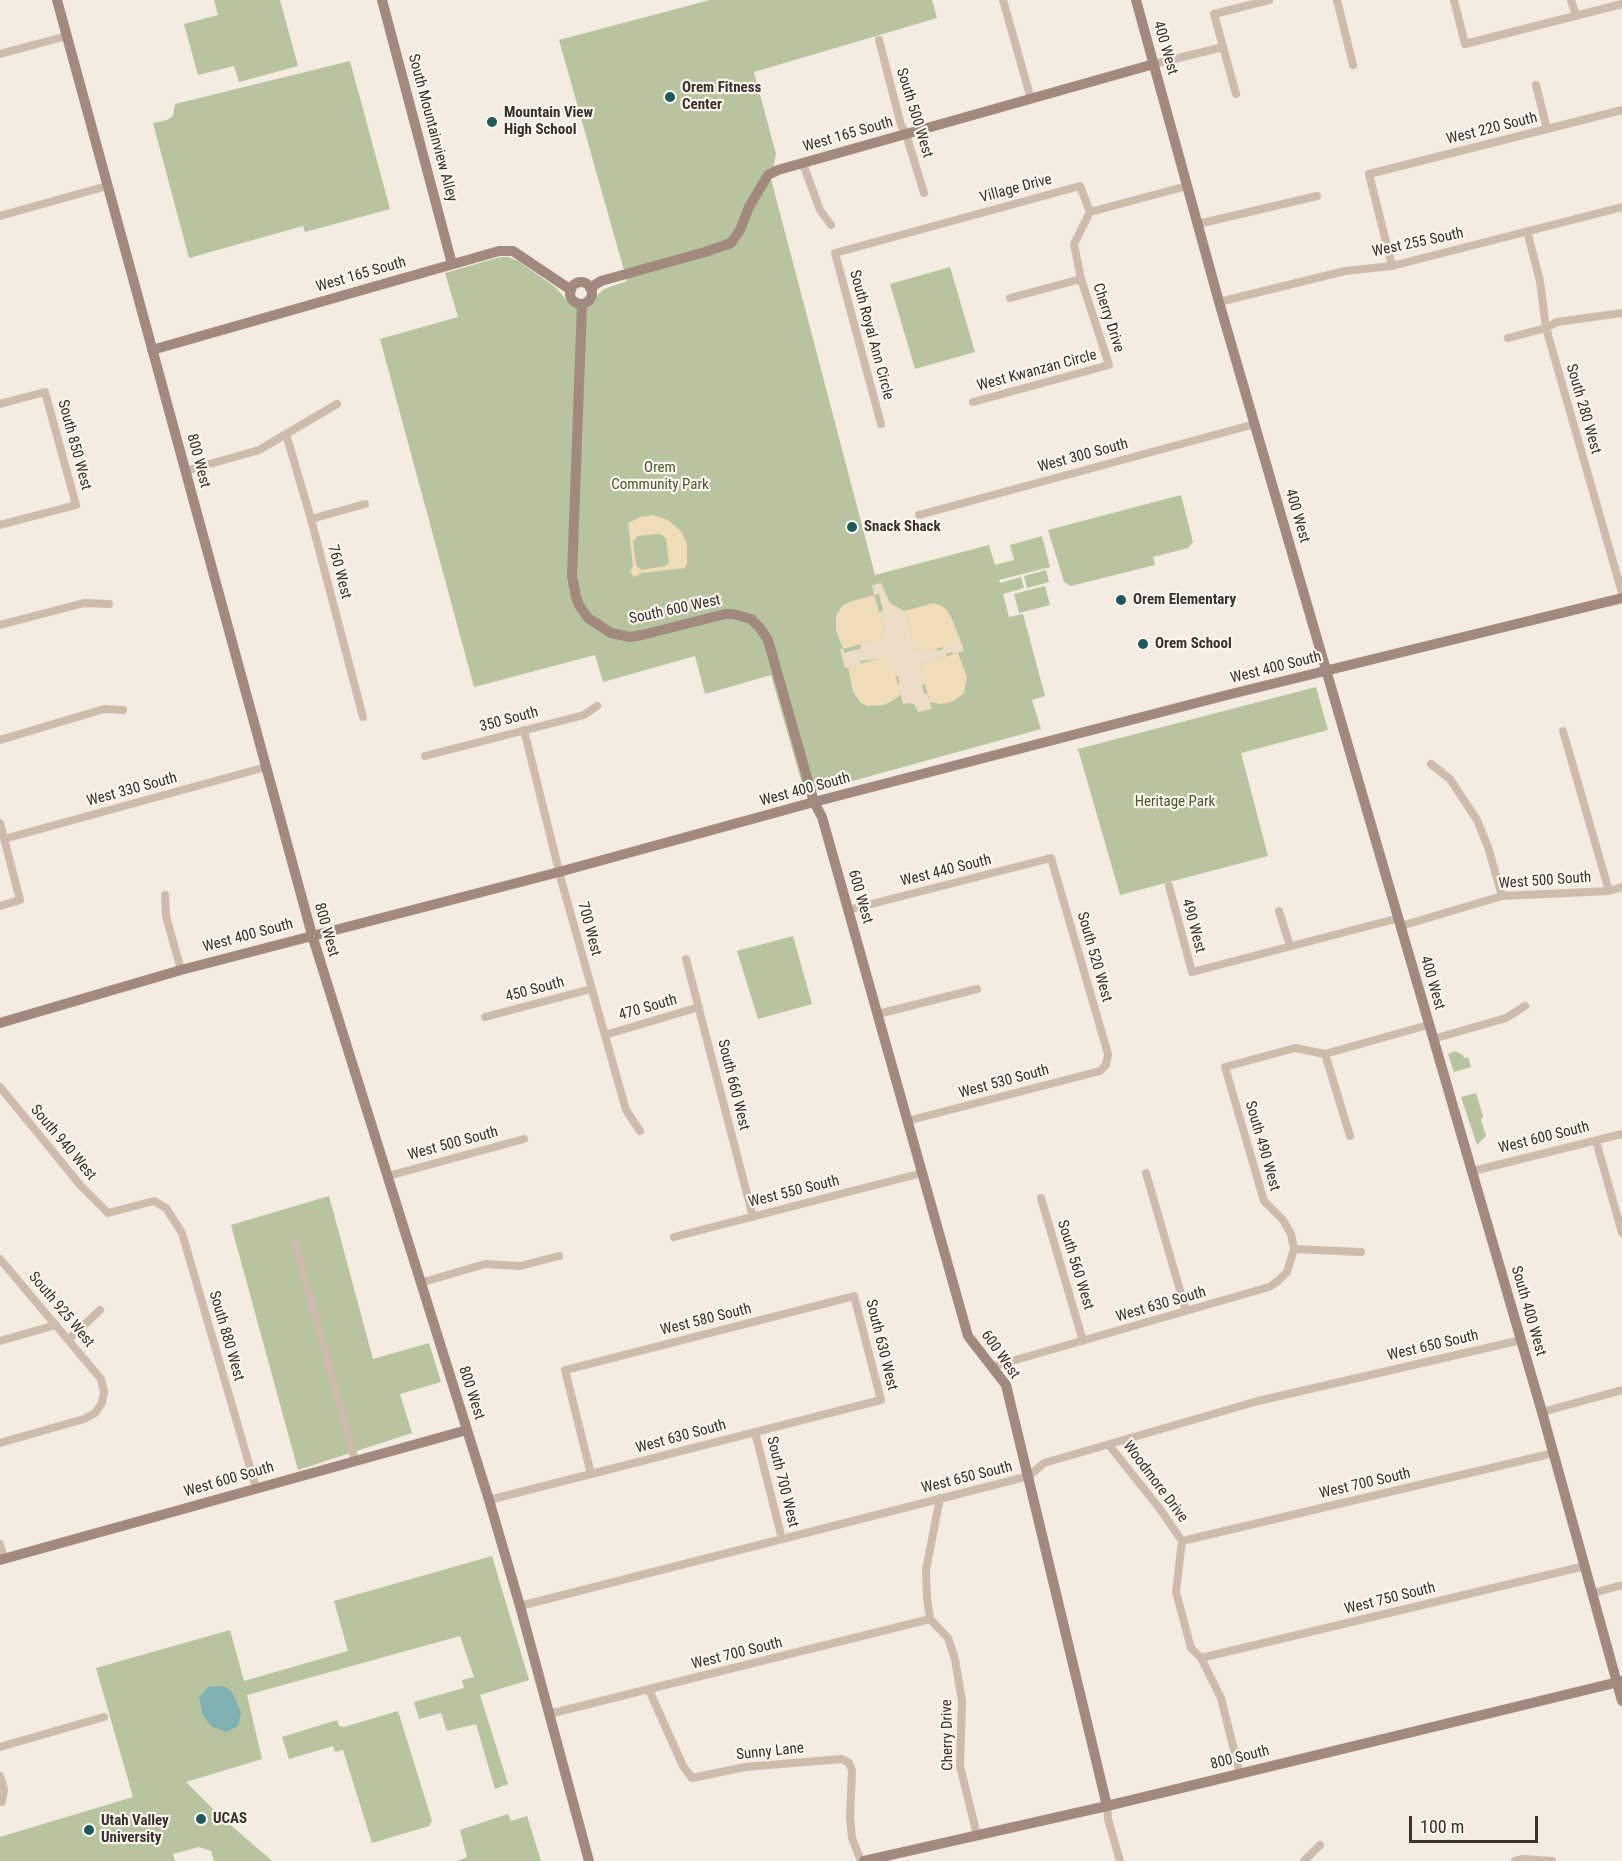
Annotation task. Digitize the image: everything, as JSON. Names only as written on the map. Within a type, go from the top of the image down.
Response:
[{"type":"street","name":"800 West","points":[[57,0],[312,935],[489,1500],[590,1861]]},
{"type":"street","name":"South Mountainview Alley","points":[[382,0],[452,264]]},
{"type":"street","points":[[1004,0],[1031,99]]},
{"type":"street","name":"400 West","points":[[1136,0],[1219,302],[1433,1039]]},
{"type":"street","points":[[1236,94],[1214,14],[1269,0]]},
{"type":"street","points":[[1337,0],[1353,65]]},
{"type":"street","points":[[1454,0],[1465,44],[1622,4]]},
{"type":"street","points":[[1571,0],[1576,16]]},
{"type":"street","points":[[0,54],[67,36]]},
{"type":"street","name":"South 500 West","points":[[879,40],[901,125],[906,134],[924,193]]},
{"type":"street","points":[[1154,64],[1223,47]]},
{"type":"street","name":"West 165 South","points":[[582,304],[571,299],[571,290],[574,285],[586,284],[590,288],[601,281],[730,243],[740,230],[749,207],[768,175],[778,170],[1154,64]]},
{"type":"street","points":[[1536,85],[1547,129]]},
{"type":"street","name":"West 220 South","points":[[1392,266],[1369,174],[1622,110]]},
{"type":"street","points":[[803,164],[820,210],[831,225]]},
{"type":"street","points":[[0,216],[107,186]]},
{"type":"street","name":"Village Drive","points":[[835,253],[1080,186],[1090,212]]},
{"type":"street","points":[[1090,212],[1187,186]]},
{"type":"street","points":[[1198,224],[1317,196]]},
{"type":"street","name":"West 255 South","points":[[1219,302],[1345,271],[1392,266],[1622,207]]},
{"type":"street","name":"Cherry Drive","points":[[1090,212],[1074,244],[1081,279],[1109,365]]},
{"type":"street","name":"South 280 West","points":[[1527,231],[1540,280],[1545,328],[1622,593]]},
{"type":"street","name":"West 165 South","points":[[152,350],[499,251],[513,251],[571,290]]},
{"type":"street","name":"South Royal Ann Circle","points":[[835,253],[881,424]]},
{"type":"street","points":[[1010,298],[1081,279]]},
{"type":"street","points":[[582,304],[588,302],[591,297],[590,288]]},
{"type":"street","name":"South 600 West","points":[[582,304],[572,576],[579,605],[588,618],[605,630],[630,637],[725,614],[745,616],[757,624],[768,640],[814,802]]},
{"type":"street","points":[[1508,338],[1545,328],[1557,322],[1622,313]]},
{"type":"street","name":"West Kwanzan Circle","points":[[973,402],[1109,365]]},
{"type":"street","name":"South 850 West","points":[[0,404],[45,392],[76,505],[0,525]]},
{"type":"street","points":[[185,471],[259,450],[337,404]]},
{"type":"street","name":"West 300 South","points":[[919,515],[1255,424]]},
{"type":"street","name":"760 West","points":[[286,434],[311,519],[363,717]]},
{"type":"street","points":[[311,519],[365,504]]},
{"type":"street","name":"West 400 South","points":[[0,1023],[181,970],[559,872],[814,802],[1325,671],[1622,598]]},
{"type":"street","points":[[0,625],[84,603],[109,604]]},
{"type":"street","name":"350 South","points":[[425,756],[584,714],[597,706]]},
{"type":"street","points":[[0,740],[104,709],[123,710]]},
{"type":"street","name":"700 West","points":[[524,730],[559,872],[626,1110],[640,1131]]},
{"type":"street","points":[[1563,731],[1609,891]]},
{"type":"street","points":[[1431,764],[1450,779],[1477,820],[1488,847],[1502,896]]},
{"type":"street","name":"West 330 South","points":[[4,838],[266,767]]},
{"type":"street","name":"600 West","points":[[814,802],[822,817],[968,1336],[1006,1385],[1107,1806],[1108,1819],[1120,1861]]},
{"type":"street","points":[[0,823],[20,900],[0,906]]},
{"type":"street","name":"West 440 South","points":[[848,910],[1051,858]]},
{"type":"street","name":"South 520 West","points":[[1051,858],[1108,1054],[1106,1065]]},
{"type":"street","name":"490 West","points":[[1168,886],[1192,972]]},
{"type":"street","name":"West 500 South","points":[[1192,972],[1290,946],[1400,922],[1502,896],[1609,891],[1622,887]]},
{"type":"street","points":[[165,895],[166,916],[181,970]]},
{"type":"street","points":[[1279,911],[1290,946]]},
{"type":"street","name":"South 660 West","points":[[686,959],[753,1217]]},
{"type":"street","name":"450 South","points":[[485,1017],[591,988]]},
{"type":"street","points":[[878,1014],[977,989]]},
{"type":"street","points":[[1433,1039],[1506,1018],[1525,1006]]},
{"type":"street","name":"470 South","points":[[605,1035],[699,1007]]},
{"type":"street","points":[[1350,1136],[1325,1054],[1428,1024]]},
{"type":"street","name":"South 400 West","points":[[1433,1039],[1473,1171],[1593,1593]]},
{"type":"street","name":"South 490 West","points":[[1294,1250],[1291,1234],[1282,1220],[1264,1201],[1225,1067],[1295,1048],[1325,1054]]},
{"type":"street","name":"West 530 South","points":[[907,1121],[1100,1071],[1106,1065]]},
{"type":"street","name":"South 940 West","points":[[0,1087],[81,1186],[108,1213],[154,1201]]},
{"type":"street","name":"West 600 South","points":[[1473,1171],[1622,1134]]},
{"type":"street","name":"West 500 South","points":[[388,1176],[524,1139]]},
{"type":"street","points":[[1596,1141],[1622,1233]]},
{"type":"street","name":"West 550 South","points":[[674,1238],[922,1173]]},
{"type":"street","points":[[1146,1173],[1186,1311]]},
{"type":"street","name":"South 560 West","points":[[1041,1198],[1083,1341]]},
{"type":"street","name":"South 880 West","points":[[154,1201],[166,1208],[182,1233],[256,1488]]},
{"type":"street","points":[[296,1244],[355,1461]]},
{"type":"street","points":[[1294,1250],[1361,1252]]},
{"type":"street","name":"West 630 South","points":[[991,1367],[1269,1287],[1287,1272],[1294,1250]]},
{"type":"street","points":[[420,1283],[485,1264],[520,1266],[559,1256]]},
{"type":"street","name":"South 925 West","points":[[0,1259],[101,1379],[104,1392],[102,1403],[95,1413],[84,1419],[0,1443]]},
{"type":"street","name":"West 580 South","points":[[591,1474],[565,1370],[854,1296]]},
{"type":"street","name":"South 630 West","points":[[854,1296],[881,1400]]},
{"type":"street","points":[[68,1340],[100,1310]]},
{"type":"street","points":[[0,1341],[56,1325]]},
{"type":"street","name":"West 650 South","points":[[520,1606],[1029,1476],[1044,1463],[1258,1401],[1521,1340]]},
{"type":"street","points":[[1542,1412],[1622,1390]]},
{"type":"street","name":"West 630 South","points":[[489,1500],[881,1400]]},
{"type":"street","name":"West 600 South","points":[[2,1560],[467,1430]]},
{"type":"street","name":"South 700 West","points":[[755,1432],[782,1539]]},
{"type":"street","name":"Woodmore Drive","points":[[1109,1445],[1160,1509],[1182,1541],[1176,1592],[1191,1648],[1201,1658],[1221,1698],[1240,1774]]},
{"type":"street","name":"West 700 South","points":[[1182,1541],[1554,1453]]},
{"type":"street","points":[[930,1619],[926,1570],[940,1498]]},
{"type":"street","points":[[0,1544],[2,1560]]},
{"type":"street","name":"West 750 South","points":[[1201,1658],[1585,1566]]},
{"type":"street","points":[[1622,1586],[1593,1593],[1619,1682],[1622,1701]]},
{"type":"street","name":"Cherry Drive","points":[[930,1619],[948,1638],[955,1659],[962,1701],[960,1766],[976,1835]]},
{"type":"street","name":"West 700 South","points":[[549,1714],[930,1619]]},
{"type":"street","name":"800 South","points":[[863,1861],[1107,1806],[1619,1682]]},
{"type":"street","name":"Sunny Lane","points":[[649,1690],[683,1766],[692,1778],[745,1767],[842,1759],[849,1763],[852,1770],[850,1818],[852,1838],[863,1861]]},
{"type":"street","points":[[0,1747],[104,1717]]},
{"type":"street","points":[[0,1776],[4,1789],[2,1802]]},
{"type":"street","points":[[1304,1861],[1320,1845]]},
{"type":"street","points":[[1515,1861],[1523,1859],[1552,1861]]},
{"type":"green space","points":[[214,0],[280,0],[298,66],[239,82],[234,66],[198,75],[184,24],[218,15]]},
{"type":"green space","name":"Orem Community Park","points":[[710,0],[932,0],[937,18],[754,72],[776,154],[771,179],[875,575],[989,545],[995,565],[1014,560],[1010,545],[1042,536],[1050,567],[999,580],[1000,583],[1021,577],[1024,588],[1003,594],[1009,617],[1023,614],[1045,696],[1032,700],[1041,729],[805,794],[771,675],[705,694],[695,656],[603,682],[595,655],[474,687],[380,339],[458,317],[445,273],[500,257],[518,261],[555,287],[572,306],[588,308],[592,300],[604,289],[627,281],[559,40]]},
{"type":"green space","points":[[350,61],[390,209],[305,232],[303,226],[189,258],[153,123],[173,116],[175,104]]},
{"type":"green space","points":[[950,267],[975,352],[915,369],[890,284]]},
{"type":"green space","points":[[1181,495],[1193,542],[1188,548],[1153,557],[1155,565],[1071,586],[1064,582],[1048,530]]},
{"type":"green space","points":[[1046,570],[1049,582],[1027,588],[1024,576]]},
{"type":"green space","points":[[1045,586],[1050,605],[1019,613],[1014,594]]},
{"type":"green space","name":"Heritage Park","points":[[1316,687],[1328,730],[1241,753],[1268,856],[1120,895],[1078,749]]},
{"type":"green space","points":[[793,936],[812,1004],[758,1019],[737,951]]},
{"type":"green space","points":[[1455,1051],[1464,1058],[1468,1057],[1471,1067],[1454,1072],[1448,1054]]},
{"type":"green space","points":[[1476,1093],[1486,1136],[1477,1145],[1461,1097]]},
{"type":"green space","points":[[329,1196],[373,1359],[429,1343],[441,1382],[400,1394],[412,1433],[298,1470],[231,1225]]},
{"type":"green space","points":[[492,1556],[529,1680],[480,1695],[508,1784],[495,1789],[476,1724],[447,1731],[441,1713],[419,1719],[414,1702],[464,1688],[462,1680],[474,1677],[460,1636],[247,1695],[262,1759],[186,1782],[218,1814],[272,1861],[214,1861],[211,1851],[199,1847],[173,1854],[175,1861],[0,1861],[0,1837],[133,1797],[96,1668],[230,1630],[244,1681],[348,1651],[334,1601]]},
{"type":"green space","points":[[398,1711],[432,1821],[429,1826],[372,1843],[343,1750],[335,1752],[333,1746],[289,1759],[282,1737],[337,1720],[339,1726],[344,1727]]},
{"type":"green space","points":[[508,1814],[511,1821],[527,1816],[541,1861],[457,1861],[467,1857],[460,1830]]},
{"type":"sand","points":[[653,515],[668,520],[681,531],[687,544],[685,568],[642,573],[634,577],[630,572],[633,566],[628,523],[640,517]],"holes":[[[660,534],[666,538],[669,562],[665,566],[641,570],[636,565],[633,541],[638,536]]]},
{"type":"sand","points":[[874,595],[885,632],[879,639],[843,649],[836,630],[836,616],[842,606],[849,602]]},
{"type":"sand","points":[[934,603],[947,610],[961,642],[922,653],[915,649],[904,611]]},
{"type":"sand","points":[[958,653],[967,677],[964,693],[948,703],[930,702],[920,669],[925,662]]},
{"type":"sand","points":[[885,657],[892,663],[901,694],[884,705],[867,706],[861,703],[853,692],[848,667]]},
{"type":"shaded area","points":[[881,583],[890,603],[904,611],[915,649],[922,653],[936,649],[937,651],[961,642],[964,651],[953,654],[952,652],[925,662],[920,669],[925,684],[922,685],[924,694],[927,693],[932,709],[918,712],[915,705],[903,704],[898,676],[896,676],[892,663],[885,658],[860,661],[860,664],[845,668],[840,649],[843,649],[844,653],[861,648],[860,644],[879,639],[885,632],[879,612],[883,610],[879,594],[874,595],[872,585]]},
{"type":"water","points":[[224,1686],[232,1692],[241,1712],[238,1726],[226,1732],[211,1726],[203,1715],[199,1697],[208,1687]]},
{"type":"place","name":"Orem Fitness Center","points":[[670,97]]},
{"type":"place","name":"Mountain View High School","points":[[492,122]]},
{"type":"place","name":"Snack Shack","points":[[852,527]]},
{"type":"place","name":"Orem Elementary","points":[[1121,600]]},
{"type":"place","name":"Orem School","points":[[1143,644]]},
{"type":"place","name":"UCAS","points":[[201,1819]]},
{"type":"place","name":"Utah Valley University","points":[[89,1830]]}]
